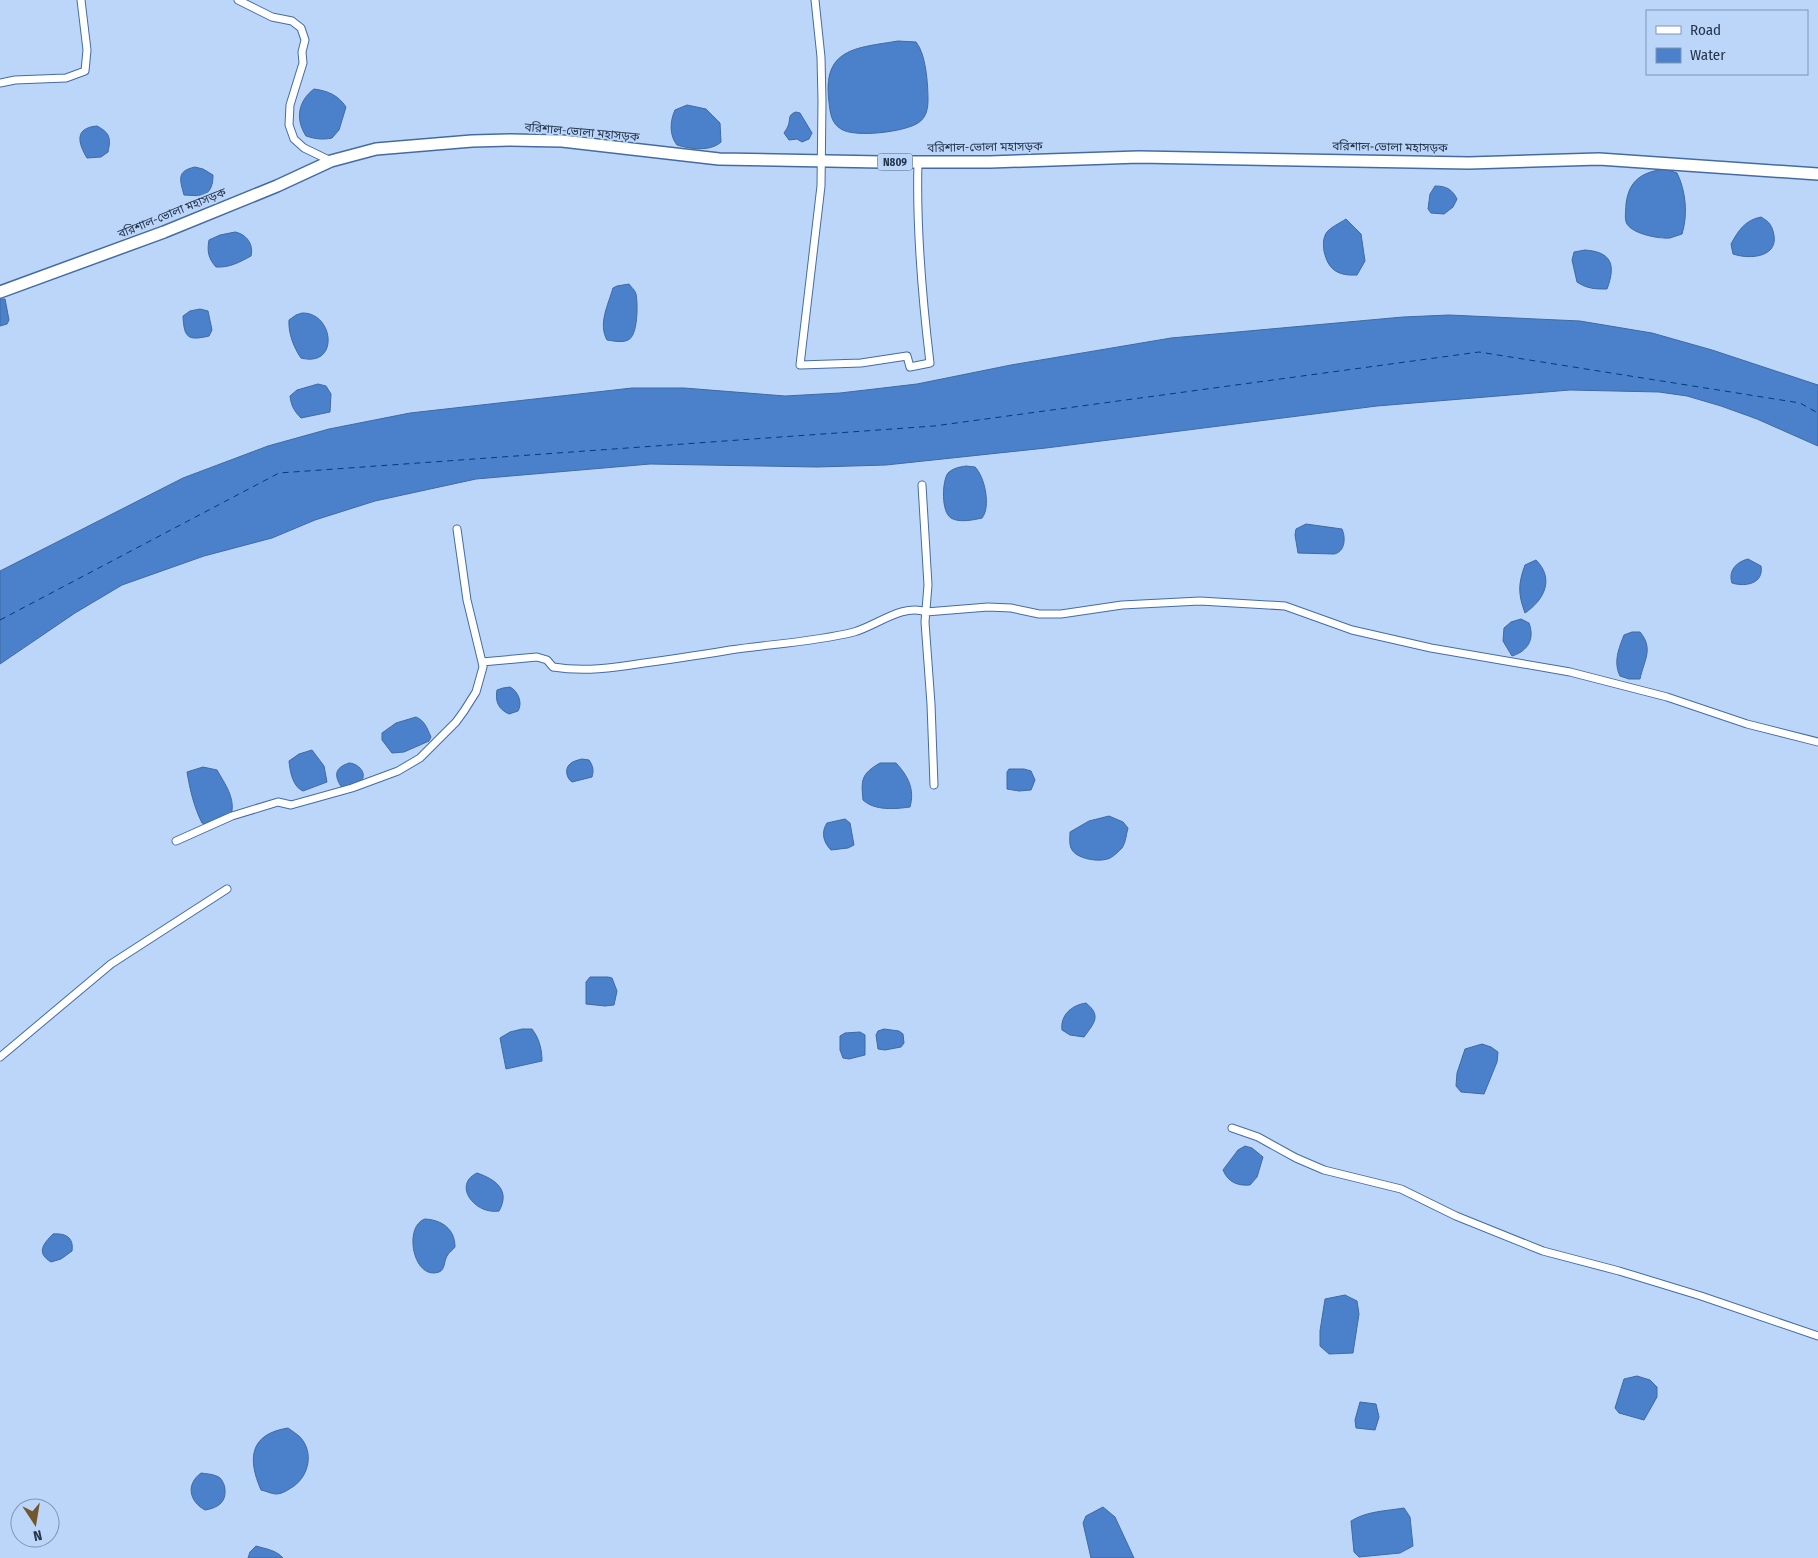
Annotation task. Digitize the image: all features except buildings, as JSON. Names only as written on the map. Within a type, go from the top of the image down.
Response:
[{"type":"highway","name":"বরিশাল-ভোলা মহাসড়ক","points":[[0,292],[164,232],[277,186],[331,161],[376,149],[454,142],[562,141],[719,159],[990,162],[1139,157],[1469,163],[1599,159],[1818,174]]},
{"type":"street","points":[[0,83],[15,80],[66,78],[85,70],[87,50],[81,0]]},
{"type":"street","points":[[238,0],[272,17],[292,22],[301,28],[305,40],[302,52],[303,63],[290,105],[290,125],[294,139],[304,148],[331,161]]},
{"type":"street","points":[[815,0],[821,57],[822,161],[819,202],[799,365],[861,362],[907,356],[910,367],[930,362],[919,254],[918,162]]},
{"type":"street","points":[[922,485],[928,585],[925,622],[932,704],[934,785]]},
{"type":"street","points":[[176,841],[232,816],[278,802],[291,805],[352,788],[398,771],[420,758],[456,722],[476,692],[483,667],[467,600],[457,528]]},
{"type":"street","points":[[482,662],[537,657],[547,660],[553,667],[579,670],[616,668],[855,632],[902,612],[921,610],[926,612],[988,607],[1010,608],[1039,614],[1061,614],[1122,605],[1200,601],[1285,606],[1352,630],[1431,648],[1570,672],[1667,697],[1747,724],[1818,742]]},
{"type":"street","points":[[0,1057],[111,964],[227,889]]},
{"type":"street","points":[[1232,1128],[1258,1137],[1296,1158],[1324,1170],[1401,1189],[1456,1216],[1542,1251],[1619,1271],[1701,1296],[1818,1336]]},
{"type":"water","points":[[898,41],[916,42],[922,54],[926,70],[928,93],[928,107],[925,116],[921,121],[911,126],[880,133],[848,132],[838,127],[831,113],[828,84],[831,71],[837,61],[845,54],[856,49]]},
{"type":"water","points":[[314,89],[332,94],[340,99],[346,107],[339,130],[332,138],[322,139],[306,136],[300,123],[300,111],[304,99]]},
{"type":"water","points":[[687,105],[706,109],[720,123],[721,142],[706,148],[688,148],[677,145],[671,128],[672,119],[675,110]]},
{"type":"water","points":[[796,112],[800,113],[812,133],[809,139],[802,142],[797,139],[789,140],[784,133],[790,116]]},
{"type":"water","points":[[97,126],[105,131],[108,136],[108,152],[101,157],[87,158],[80,142],[81,133],[90,127]]},
{"type":"water","points":[[195,167],[213,175],[211,187],[204,196],[184,195],[181,181],[182,174]]},
{"type":"water","points":[[1665,169],[1677,173],[1680,180],[1685,203],[1685,219],[1682,234],[1670,238],[1659,238],[1630,228],[1625,217],[1626,204],[1630,189],[1638,179],[1650,172]]},
{"type":"water","points":[[1435,186],[1448,189],[1457,199],[1453,207],[1444,214],[1431,213],[1428,209],[1430,194]]},
{"type":"water","points":[[1761,217],[1769,223],[1772,229],[1773,246],[1769,251],[1756,256],[1748,257],[1733,254],[1731,244],[1739,231],[1746,223]]},
{"type":"water","points":[[1346,219],[1361,234],[1365,261],[1357,275],[1339,273],[1328,263],[1324,251],[1324,241],[1327,232]]},
{"type":"water","points":[[235,232],[243,235],[248,240],[252,252],[251,256],[230,266],[216,267],[211,261],[209,254],[209,240],[220,235]]},
{"type":"water","points":[[1585,250],[1601,254],[1610,261],[1611,273],[1607,289],[1595,289],[1577,282],[1572,260],[1574,252]]},
{"type":"water","points":[[629,284],[637,299],[634,333],[626,341],[607,340],[603,328],[613,288]]},
{"type":"water","points":[[0,299],[5,299],[9,320],[7,324],[0,326]]},
{"type":"water","points":[[200,309],[208,311],[212,330],[209,336],[192,338],[186,333],[183,316],[190,311]]},
{"type":"water","points":[[302,313],[313,315],[321,321],[326,329],[327,348],[322,355],[314,359],[301,358],[291,335],[289,320]]},
{"type":"water","points":[[1449,315],[1580,321],[1652,333],[1712,350],[1818,385],[1818,446],[1757,419],[1687,396],[1659,392],[1570,390],[1377,406],[1046,448],[886,465],[817,467],[650,464],[476,479],[375,501],[315,520],[272,538],[204,556],[122,585],[75,613],[0,664],[0,571],[183,478],[268,446],[329,429],[410,413],[632,388],[684,388],[785,396],[840,393],[917,384],[1011,365],[1171,338],[1403,317]]},
{"type":"water","points":[[318,384],[326,386],[331,394],[330,412],[301,418],[293,408],[290,396],[297,390]]},
{"type":"water","points":[[966,466],[975,467],[982,478],[986,492],[985,513],[982,518],[966,521],[954,520],[945,510],[946,477],[950,471]]},
{"type":"water","points":[[1306,524],[1342,529],[1344,544],[1340,551],[1334,554],[1298,553],[1296,529]]},
{"type":"water","points":[[1748,559],[1761,566],[1760,577],[1753,583],[1742,585],[1732,583],[1731,575],[1734,568],[1740,562]]},
{"type":"water","points":[[1536,560],[1545,574],[1545,589],[1532,608],[1525,613],[1520,594],[1521,578],[1525,565]]},
{"type":"water","points":[[1521,619],[1529,623],[1531,629],[1529,644],[1518,654],[1512,656],[1503,641],[1504,628],[1511,622]]},
{"type":"water","points":[[1640,632],[1647,649],[1640,679],[1629,679],[1620,676],[1617,666],[1620,645],[1624,635]]},
{"type":"water","points":[[510,687],[517,694],[520,701],[518,711],[509,714],[500,707],[496,698],[497,690]]},
{"type":"water","points":[[416,717],[427,728],[431,737],[429,741],[404,752],[392,753],[382,740],[382,733],[396,723]]},
{"type":"water","points":[[312,750],[324,766],[327,782],[303,791],[294,783],[289,761],[299,754]]},
{"type":"water","points":[[582,759],[589,760],[593,770],[592,777],[572,782],[568,776],[568,766]]},
{"type":"water","points":[[349,763],[355,764],[360,768],[363,777],[358,783],[342,788],[337,773],[340,767]]},
{"type":"water","points":[[880,763],[896,763],[904,773],[912,794],[910,807],[879,808],[863,800],[862,782],[866,774]]},
{"type":"water","points":[[203,767],[217,770],[229,792],[232,803],[231,815],[209,825],[202,823],[199,817],[187,772]]},
{"type":"water","points":[[1009,769],[1031,771],[1035,780],[1031,790],[1007,789],[1007,772]]},
{"type":"water","points":[[1109,816],[1123,822],[1128,828],[1122,848],[1115,855],[1106,859],[1094,860],[1073,852],[1070,844],[1070,832],[1089,821]]},
{"type":"water","points":[[845,819],[850,823],[854,845],[848,848],[831,850],[826,844],[824,837],[825,826],[827,823]]},
{"type":"water","points":[[590,977],[612,978],[617,991],[614,1005],[586,1004],[586,982]]},
{"type":"water","points":[[1086,1003],[1094,1012],[1095,1020],[1084,1037],[1070,1035],[1062,1030],[1065,1015],[1072,1008]]},
{"type":"water","points":[[532,1029],[537,1036],[542,1061],[506,1069],[500,1038],[510,1032]]},
{"type":"water","points":[[884,1029],[899,1031],[903,1034],[904,1043],[901,1047],[885,1050],[878,1049],[876,1035],[878,1031]]},
{"type":"water","points":[[860,1032],[865,1035],[865,1055],[849,1059],[843,1058],[840,1050],[840,1036],[845,1033]]},
{"type":"water","points":[[1482,1044],[1498,1052],[1497,1062],[1484,1094],[1461,1092],[1456,1086],[1457,1073],[1465,1049]]},
{"type":"water","points":[[1245,1146],[1252,1148],[1263,1157],[1257,1177],[1250,1185],[1241,1185],[1234,1182],[1228,1178],[1223,1170],[1238,1150]]},
{"type":"water","points":[[477,1173],[495,1182],[502,1191],[502,1204],[499,1211],[490,1211],[482,1208],[470,1198],[467,1185],[470,1178]]},
{"type":"water","points":[[425,1219],[437,1221],[450,1230],[453,1235],[455,1247],[446,1258],[439,1272],[430,1273],[423,1268],[417,1261],[414,1252],[414,1232],[418,1224]]},
{"type":"water","points":[[53,1234],[61,1234],[68,1237],[72,1242],[72,1251],[61,1259],[51,1262],[46,1259],[42,1252],[46,1241]]},
{"type":"water","points":[[1345,1295],[1357,1301],[1359,1314],[1353,1353],[1329,1354],[1320,1346],[1320,1331],[1325,1299]]},
{"type":"water","points":[[1637,1376],[1650,1380],[1657,1387],[1657,1397],[1644,1420],[1619,1413],[1615,1408],[1624,1379]]},
{"type":"water","points":[[1360,1402],[1376,1404],[1379,1417],[1375,1430],[1356,1428],[1355,1420]]},
{"type":"water","points":[[288,1428],[299,1436],[307,1449],[308,1463],[306,1470],[294,1486],[279,1494],[261,1490],[254,1468],[253,1458],[255,1449],[266,1436],[275,1431]]},
{"type":"water","points":[[201,1473],[211,1474],[220,1478],[225,1488],[222,1502],[213,1508],[205,1510],[196,1503],[191,1493],[193,1483]]},
{"type":"water","points":[[1103,1507],[1115,1517],[1134,1558],[1091,1558],[1083,1523],[1086,1516]]},
{"type":"water","points":[[1404,1508],[1410,1517],[1413,1546],[1400,1553],[1359,1557],[1354,1552],[1351,1521],[1370,1513]]},
{"type":"water","points":[[256,1546],[274,1551],[283,1558],[248,1558],[250,1552]]},
{"type":"ferry route","points":[[0,620],[279,473],[934,426],[1479,352],[1800,403],[1818,413]]}]
